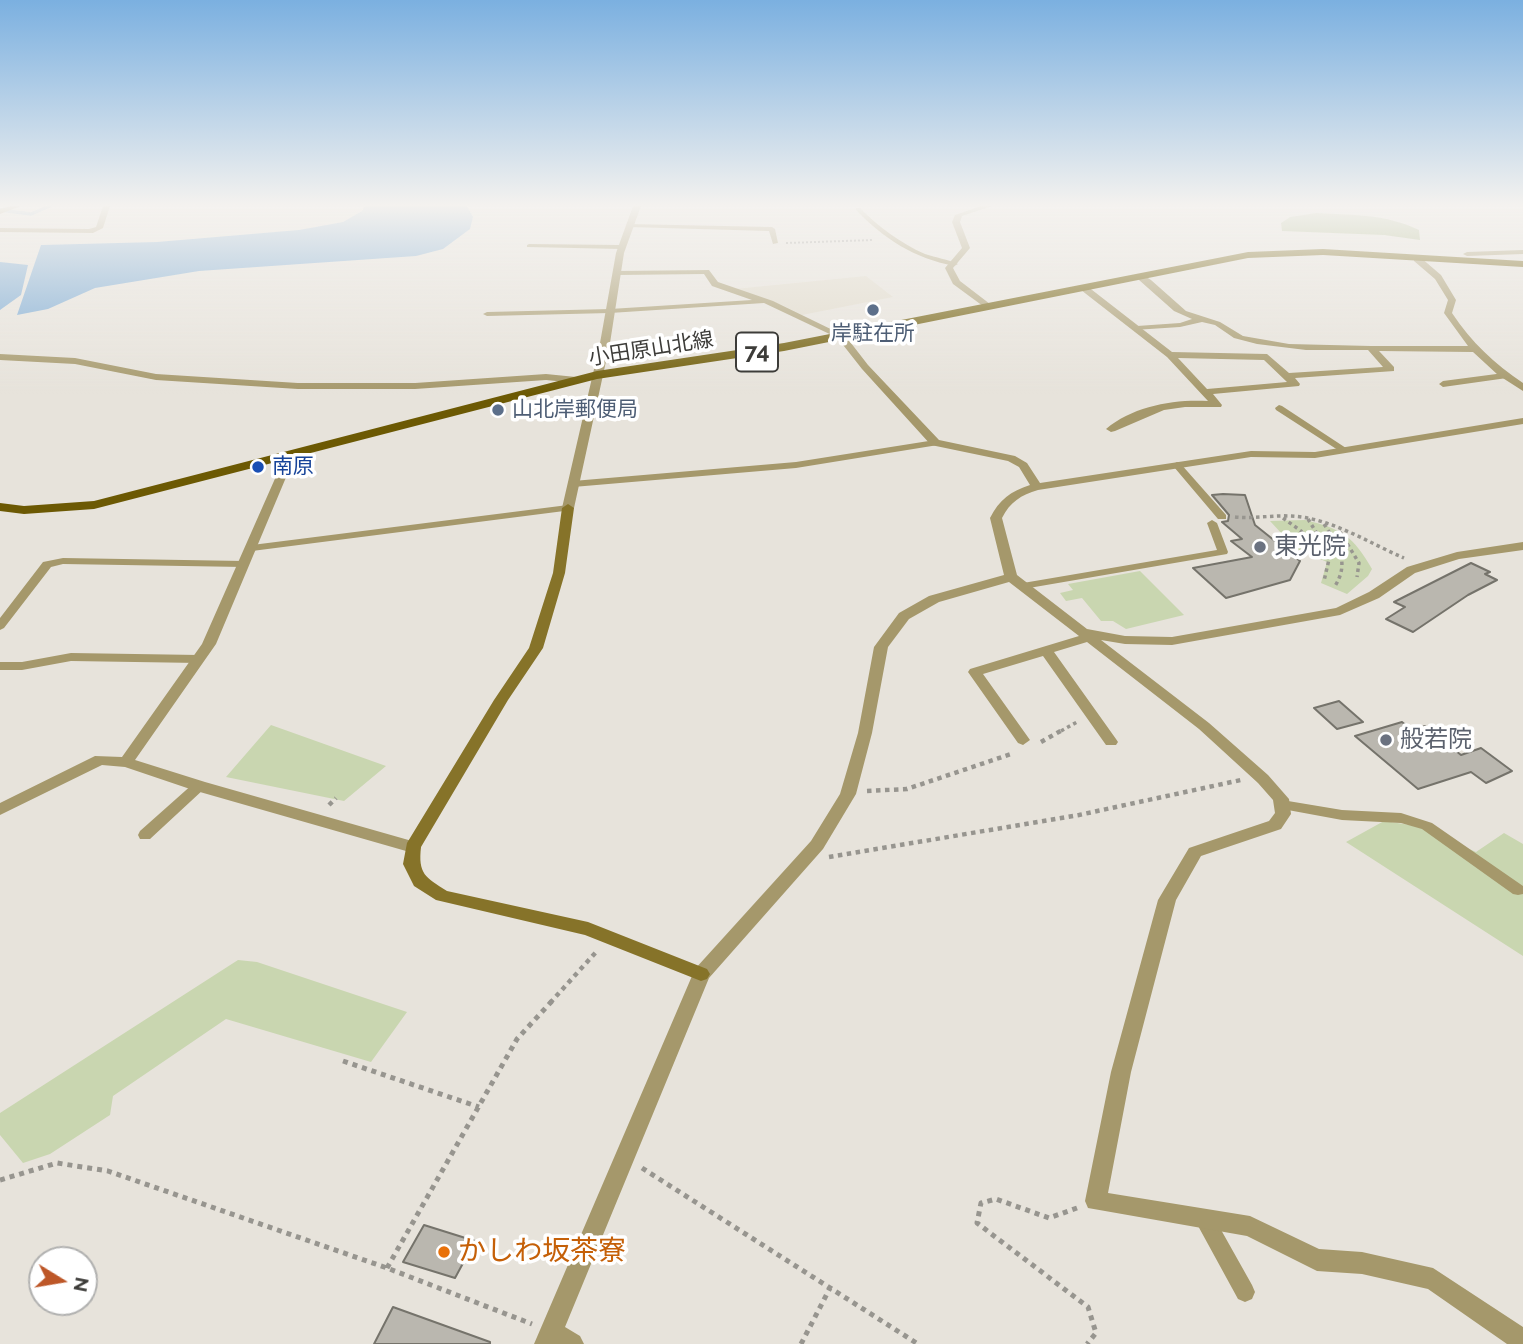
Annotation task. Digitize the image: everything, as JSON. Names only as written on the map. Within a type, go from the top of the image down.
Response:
[{"type":"main road","name":"小田原山北線","points":[[0,507],[23,510],[94,505],[597,375],[727,357],[1183,269]]},
{"type":"street","points":[[618,269],[568,508],[559,573],[536,648],[501,700],[412,848],[411,864],[420,882],[442,896],[559,921],[611,937],[701,974]]},
{"type":"street","points":[[949,269],[956,282],[987,306]]},
{"type":"street","points":[[1429,269],[1438,276],[1452,300],[1448,313],[1475,349],[1504,376],[1523,388]]},
{"type":"street","points":[[1084,288],[1170,355],[1217,405],[1183,402],[1160,405],[1111,429]]},
{"type":"street","points":[[841,336],[865,367],[935,443],[1011,458],[1023,465],[1037,487]]},
{"type":"street","points":[[1371,348],[1475,349]]},
{"type":"street","points":[[1287,376],[1391,369],[1371,348]]},
{"type":"street","points":[[1170,355],[1267,357],[1296,384],[1207,392]]},
{"type":"street","points":[[0,358],[75,361],[156,377],[298,386],[415,386],[546,377],[576,380]]},
{"type":"street","points":[[1523,421],[1315,455],[1251,454],[1037,487],[1019,492],[1002,506],[996,518],[1017,581],[1204,726],[1261,776],[1281,799],[1282,805],[1283,814],[1275,825],[1195,852],[1167,900],[1121,1072],[1096,1201],[1250,1226],[1317,1260],[1362,1263],[1433,1279],[1523,1341]]},
{"type":"street","points":[[126,762],[209,644],[290,456]]},
{"type":"street","points":[[1024,746],[975,673],[1088,636],[1172,641],[1340,611],[1374,595],[1411,570],[1457,556],[1523,546]]},
{"type":"street","points":[[557,1340],[626,1157],[701,974],[817,845],[849,791],[865,733],[881,647],[904,616],[934,599],[1017,581]]},
{"type":"street","points":[[1046,651],[1111,742]]},
{"type":"street","points":[[0,810],[100,760],[126,762],[412,848]]},
{"type":"lane","points":[[617,273],[706,272],[715,284],[765,301],[841,336]]},
{"type":"lane","points":[[1142,278],[1156,285],[1170,303],[1183,313],[1199,320],[1216,322],[1228,333],[1242,338],[1296,347],[1371,348]]},
{"type":"lane","points":[[487,314],[610,311],[765,301]]},
{"type":"lane","points":[[1138,328],[1180,325],[1199,320]]},
{"type":"lane","points":[[1443,384],[1504,376]]},
{"type":"lane","points":[[1279,408],[1344,450]]},
{"type":"lane","points":[[573,484],[796,465],[935,443]]},
{"type":"lane","points":[[1017,581],[1223,552],[1220,519],[1177,465]]},
{"type":"lane","points":[[252,548],[568,508]]},
{"type":"lane","points":[[0,626],[47,564],[63,561],[244,564]]},
{"type":"lane","points":[[0,666],[22,666],[71,657],[199,659]]},
{"type":"lane","points":[[145,835],[199,786]]},
{"type":"lane","points":[[1282,805],[1342,816],[1401,818],[1427,826],[1518,890]]},
{"type":"lane","points":[[1204,1219],[1245,1292]]},
{"type":"path","points":[[1282,517],[1301,531],[1320,556]]},
{"type":"path","points":[[1220,519],[1282,517],[1324,522],[1425,566]]},
{"type":"path","points":[[1308,519],[1333,557],[1324,581]]},
{"type":"path","points":[[1324,522],[1345,560],[1345,573],[1335,586]]},
{"type":"path","points":[[1339,530],[1359,562],[1357,577]]},
{"type":"path","points":[[849,791],[907,789],[1024,746],[1091,714]]},
{"type":"path","points":[[803,862],[1079,815],[1261,776]]},
{"type":"path","points":[[326,809],[337,798]]},
{"type":"path","points":[[387,1268],[517,1040],[611,937]]},
{"type":"path","points":[[342,1061],[478,1107]]},
{"type":"path","points":[[626,1157],[918,1344]]},
{"type":"path","points":[[0,1180],[57,1163],[108,1171],[387,1268],[557,1340]]},
{"type":"path","points":[[1087,1344],[1096,1333],[1088,1307],[977,1223],[981,1203],[996,1199],[1049,1218],[1096,1201]]},
{"type":"path","points":[[801,1344],[830,1288]]},
{"type":"shaded area","points":[[866,276],[893,297],[802,315],[782,305],[734,289]]},
{"type":"green space","points":[[1305,520],[1337,531],[1352,541],[1372,569],[1368,576],[1347,594],[1321,583],[1327,562],[1295,548],[1270,521]]},
{"type":"green space","points":[[1140,571],[1184,615],[1126,629],[1113,621],[1101,621],[1082,598],[1066,601],[1060,593],[1073,590],[1068,584]]},
{"type":"green space","points":[[271,725],[386,766],[344,801],[226,777]]},
{"type":"green space","points":[[1384,821],[1417,826],[1476,852],[1504,833],[1523,844],[1523,956],[1346,842]]},
{"type":"green space","points":[[238,960],[257,962],[407,1012],[371,1062],[226,1019],[113,1096],[110,1115],[50,1154],[23,1163],[0,1135],[0,1113]]},
{"type":"water","points":[[0,269],[27,269],[21,295],[0,310]]},
{"type":"water","points":[[33,269],[232,269],[199,271],[95,288],[48,309],[17,315]]},
{"type":"building","points":[[1212,495],[1245,495],[1255,525],[1300,561],[1290,580],[1226,598],[1193,568],[1252,557],[1231,541],[1242,539],[1222,522],[1228,521],[1229,515]]},
{"type":"building","points":[[1471,563],[1490,572],[1485,574],[1497,580],[1468,595],[1413,632],[1386,619],[1405,607],[1394,602]]},
{"type":"building","points":[[1339,701],[1363,722],[1337,729],[1314,708]]},
{"type":"building","points":[[1402,722],[1412,730],[1425,726],[1461,755],[1481,748],[1512,771],[1486,783],[1471,772],[1418,789],[1355,736]]},
{"type":"building","points":[[424,1225],[475,1241],[455,1278],[403,1262]]},
{"type":"building","points":[[393,1307],[490,1342],[490,1344],[374,1344]]},
{"type":"place","name":"岸駐在所","points":[[873,310]]},
{"type":"place","name":"山北岸郵便局","points":[[498,410]]},
{"type":"place","name":"南原","points":[[258,467]]},
{"type":"place","name":"東光院","points":[[1260,547]]},
{"type":"place","name":"般若院","points":[[1386,740]]},
{"type":"place","name":"かしわ坂茶寮","points":[[444,1252]]}]
